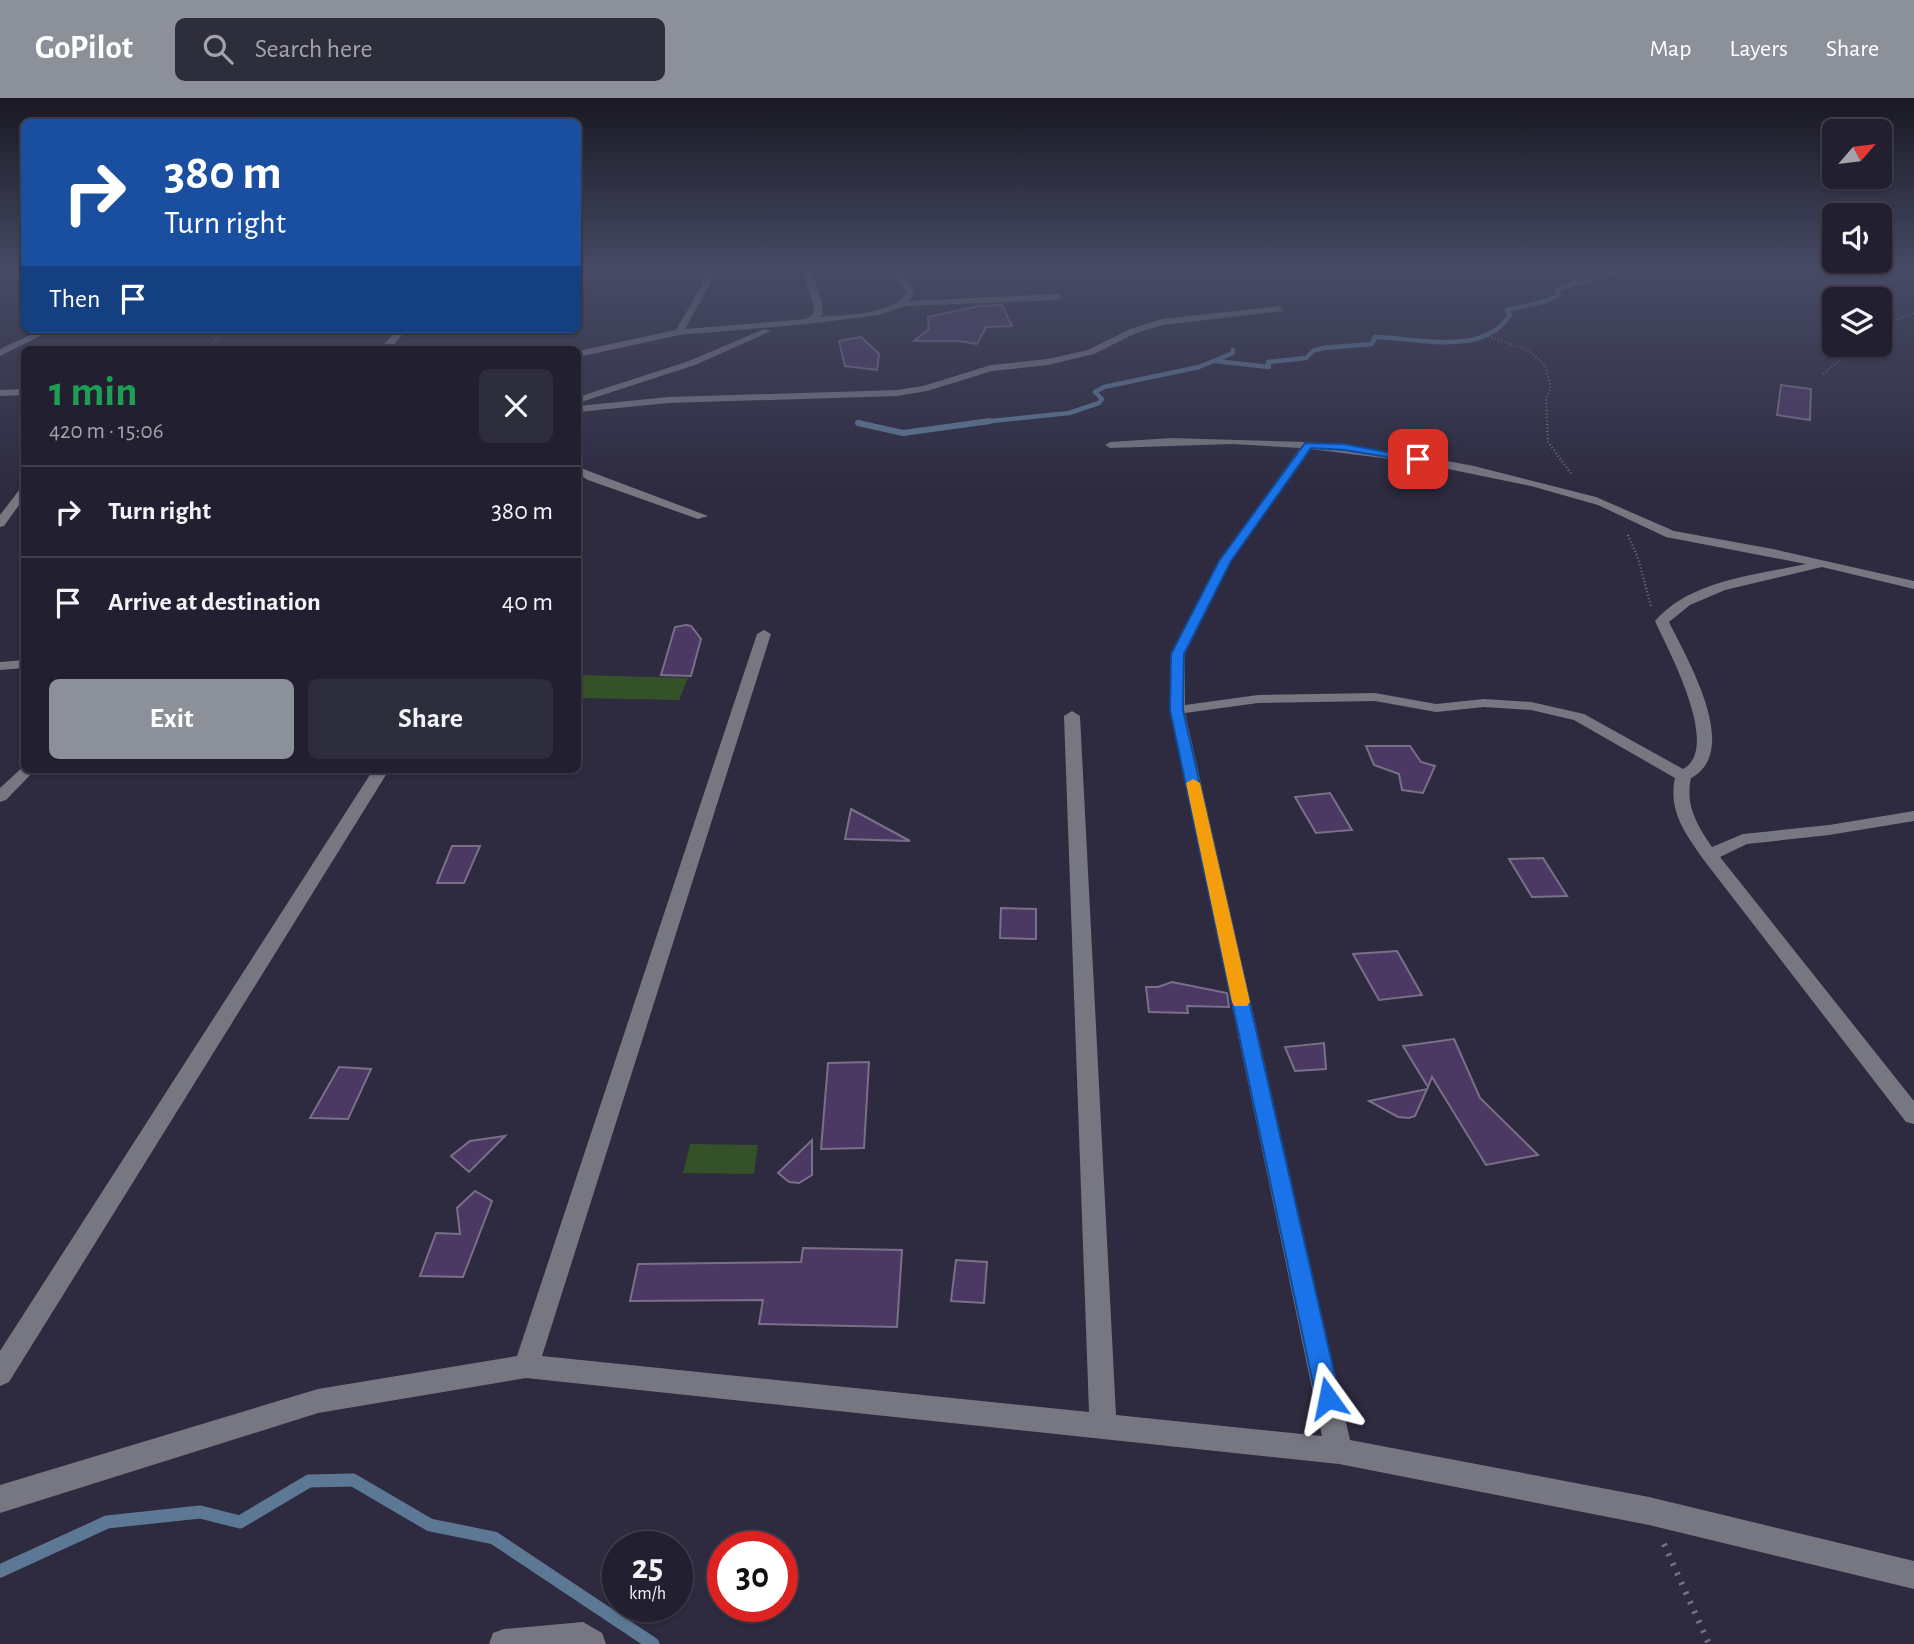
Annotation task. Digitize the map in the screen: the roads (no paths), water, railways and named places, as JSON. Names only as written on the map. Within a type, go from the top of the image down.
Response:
[{"type":"street","points":[[0,353],[21,343]]},
{"type":"street","points":[[581,353],[628,343]]},
{"type":"street","points":[[581,400],[635,384],[738,343]]},
{"type":"street","points":[[581,409],[668,400],[897,393],[924,388],[991,368],[1048,362],[1091,352],[1109,343]]},
{"type":"street","points":[[0,393],[21,392]]},
{"type":"street","points":[[1110,445],[1160,441],[1344,447],[1442,464],[1551,488],[1626,511],[1668,533],[1824,563],[1914,585]]},
{"type":"street","points":[[1308,445],[1225,561],[1178,654],[1177,710],[1339,1451]]},
{"type":"street","points":[[581,472],[592,478],[702,516]]},
{"type":"street","points":[[0,523],[21,495]]},
{"type":"street","points":[[1824,563],[1721,587],[1685,602],[1662,621],[1704,719],[1704,748],[1698,767],[1683,776],[1678,794],[1686,820],[1709,855],[1914,1116]]},
{"type":"street","points":[[526,1366],[764,634]]},
{"type":"street","points":[[0,666],[21,664]]},
{"type":"street","points":[[1177,710],[1258,699],[1375,697],[1436,708],[1484,703],[1531,706],[1579,718],[1683,776]]},
{"type":"street","points":[[1072,716],[1103,1427]]},
{"type":"street","points":[[0,797],[24,773]]},
{"type":"street","points":[[0,1374],[379,773]]},
{"type":"street","points":[[1709,855],[1743,839],[1829,830],[1914,816]]},
{"type":"street","points":[[0,1499],[317,1401],[526,1366],[1339,1451],[1649,1511],[1914,1575]]},
{"type":"street","points":[[504,1644],[583,1637],[591,1644]]},
{"type":"waterway","points":[[1216,361],[1269,367],[1268,362],[1306,358],[1313,351],[1323,348],[1372,343]]},
{"type":"waterway","points":[[986,422],[1069,413],[1099,403],[1102,399],[1095,392],[1104,387],[1199,367],[1233,353],[1233,350]]},
{"type":"waterway","points":[[986,422],[990,421]]},
{"type":"waterway","points":[[858,423],[903,433],[986,422]]},
{"type":"waterway","points":[[972,423],[986,422]]},
{"type":"waterway","points":[[0,1571],[107,1522],[200,1512],[240,1522],[309,1481],[353,1480],[430,1525],[494,1538],[653,1644]]}]
